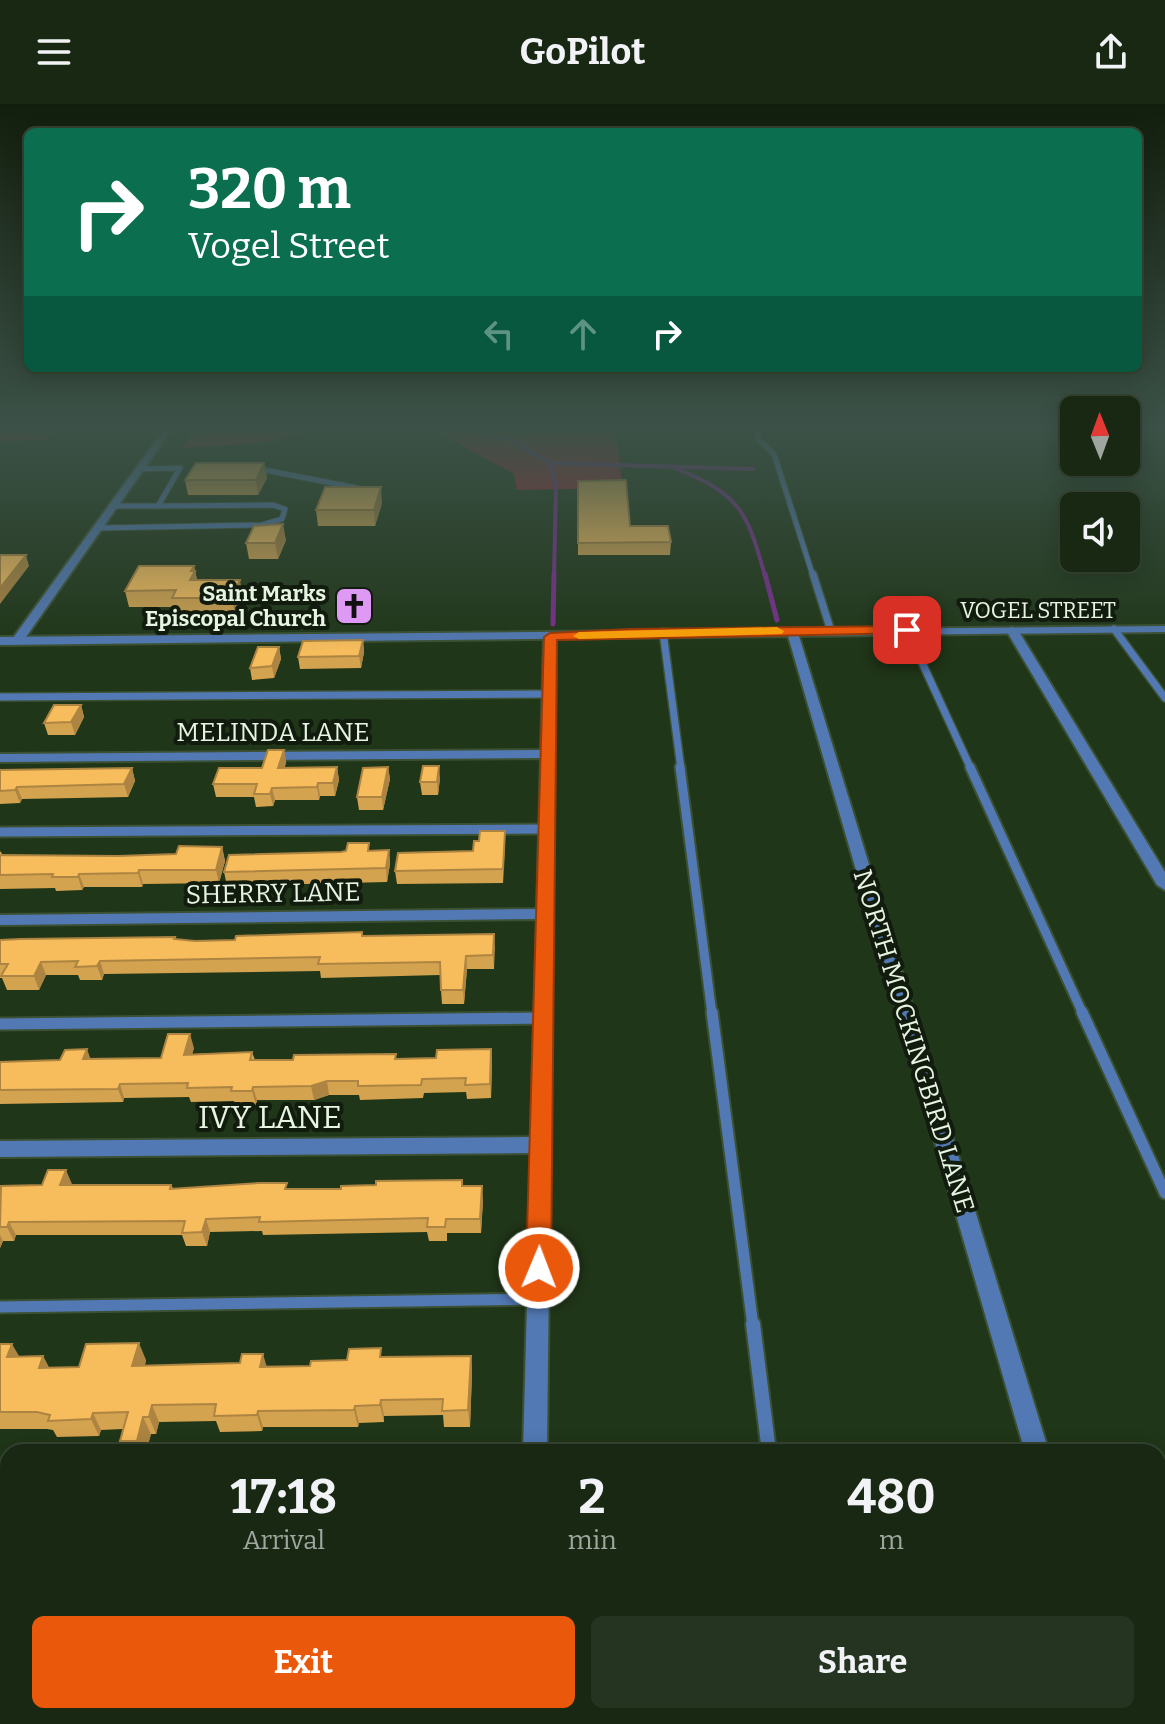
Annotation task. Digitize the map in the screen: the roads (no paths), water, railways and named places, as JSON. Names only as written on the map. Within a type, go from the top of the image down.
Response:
[{"type":"street","points":[[17,641],[118,501]]},
{"type":"street","name":"VOGEL STREET","points":[[0,641],[1165,629]]},
{"type":"street","points":[[1012,630],[1165,885]]},
{"type":"street","name":"NORTH MOCKINGBIRD LANE","points":[[792,631],[1035,1444]]},
{"type":"street","points":[[535,1444],[550,637]]},
{"type":"street","name":"MELINDA LANE","points":[[0,758],[547,754]]},
{"type":"street","name":"SHERRY LANE","points":[[0,920],[546,914]]},
{"type":"street","name":"IVY LANE","points":[[0,1149],[541,1145]]},
{"type":"lane","points":[[158,506],[161,501]]},
{"type":"lane","points":[[789,501],[831,631]]},
{"type":"lane","points":[[98,528],[262,525],[282,519],[285,509],[273,505],[114,506]]},
{"type":"lane","points":[[1114,629],[1165,698]]},
{"type":"lane","points":[[907,630],[1165,1193]]},
{"type":"lane","points":[[663,632],[768,1444]]},
{"type":"lane","points":[[0,697],[549,694]]},
{"type":"lane","points":[[0,832],[547,829]]},
{"type":"lane","points":[[0,1024],[544,1018]]},
{"type":"lane","points":[[0,1307],[538,1299]]},
{"type":"waterway","points":[[554,576],[556,501]]},
{"type":"waterway","points":[[732,501],[746,520],[765,576]]},
{"type":"waterway","points":[[553,624],[554,574]]},
{"type":"waterway","points":[[765,574],[777,620]]},
{"type":"place","name":"Saint Marks Episcopal Church","points":[[354,606]]}]
